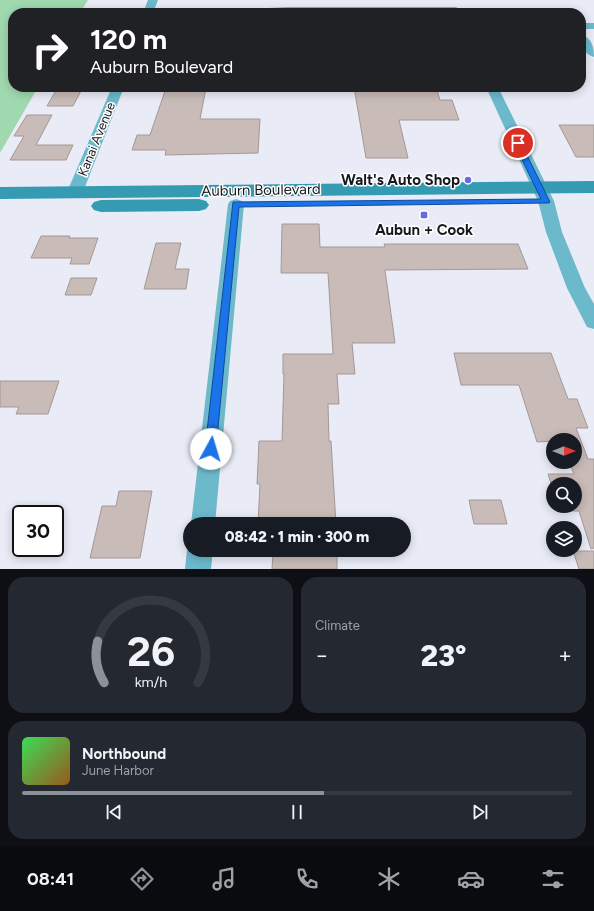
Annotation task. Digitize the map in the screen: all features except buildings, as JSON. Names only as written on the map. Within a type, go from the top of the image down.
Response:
[{"type":"main road","name":"Auburn Boulevard","points":[[1,198],[236,204],[543,194],[594,187]]},
{"type":"main road","name":"Auburn Boulevard","points":[[1,198],[75,192],[379,188],[543,194],[594,202]]},
{"type":"main road","points":[[236,204],[251,197],[333,196],[379,188]]},
{"type":"street","points":[[253,8],[269,5],[385,5],[421,8]]},
{"type":"street","points":[[586,44],[594,54]]},
{"type":"street","name":"Kanai Avenue","points":[[75,192],[116,92]]},
{"type":"street","points":[[494,92],[543,194],[554,232],[576,288],[594,322]]},
{"type":"street","points":[[204,517],[236,204]]},
{"type":"street","points":[[198,569],[199,557]]},
{"type":"green space","points":[[0,0],[88,0],[83,8],[8,8],[8,92],[35,92],[0,153]]},
{"type":"place","name":"Walt's Auto Shop","points":[[468,180]]},
{"type":"place","name":"Aubun + Cook","points":[[424,215]]},
{"type":"route","points":[[211,449],[236,204],[546,202],[518,143]]}]
